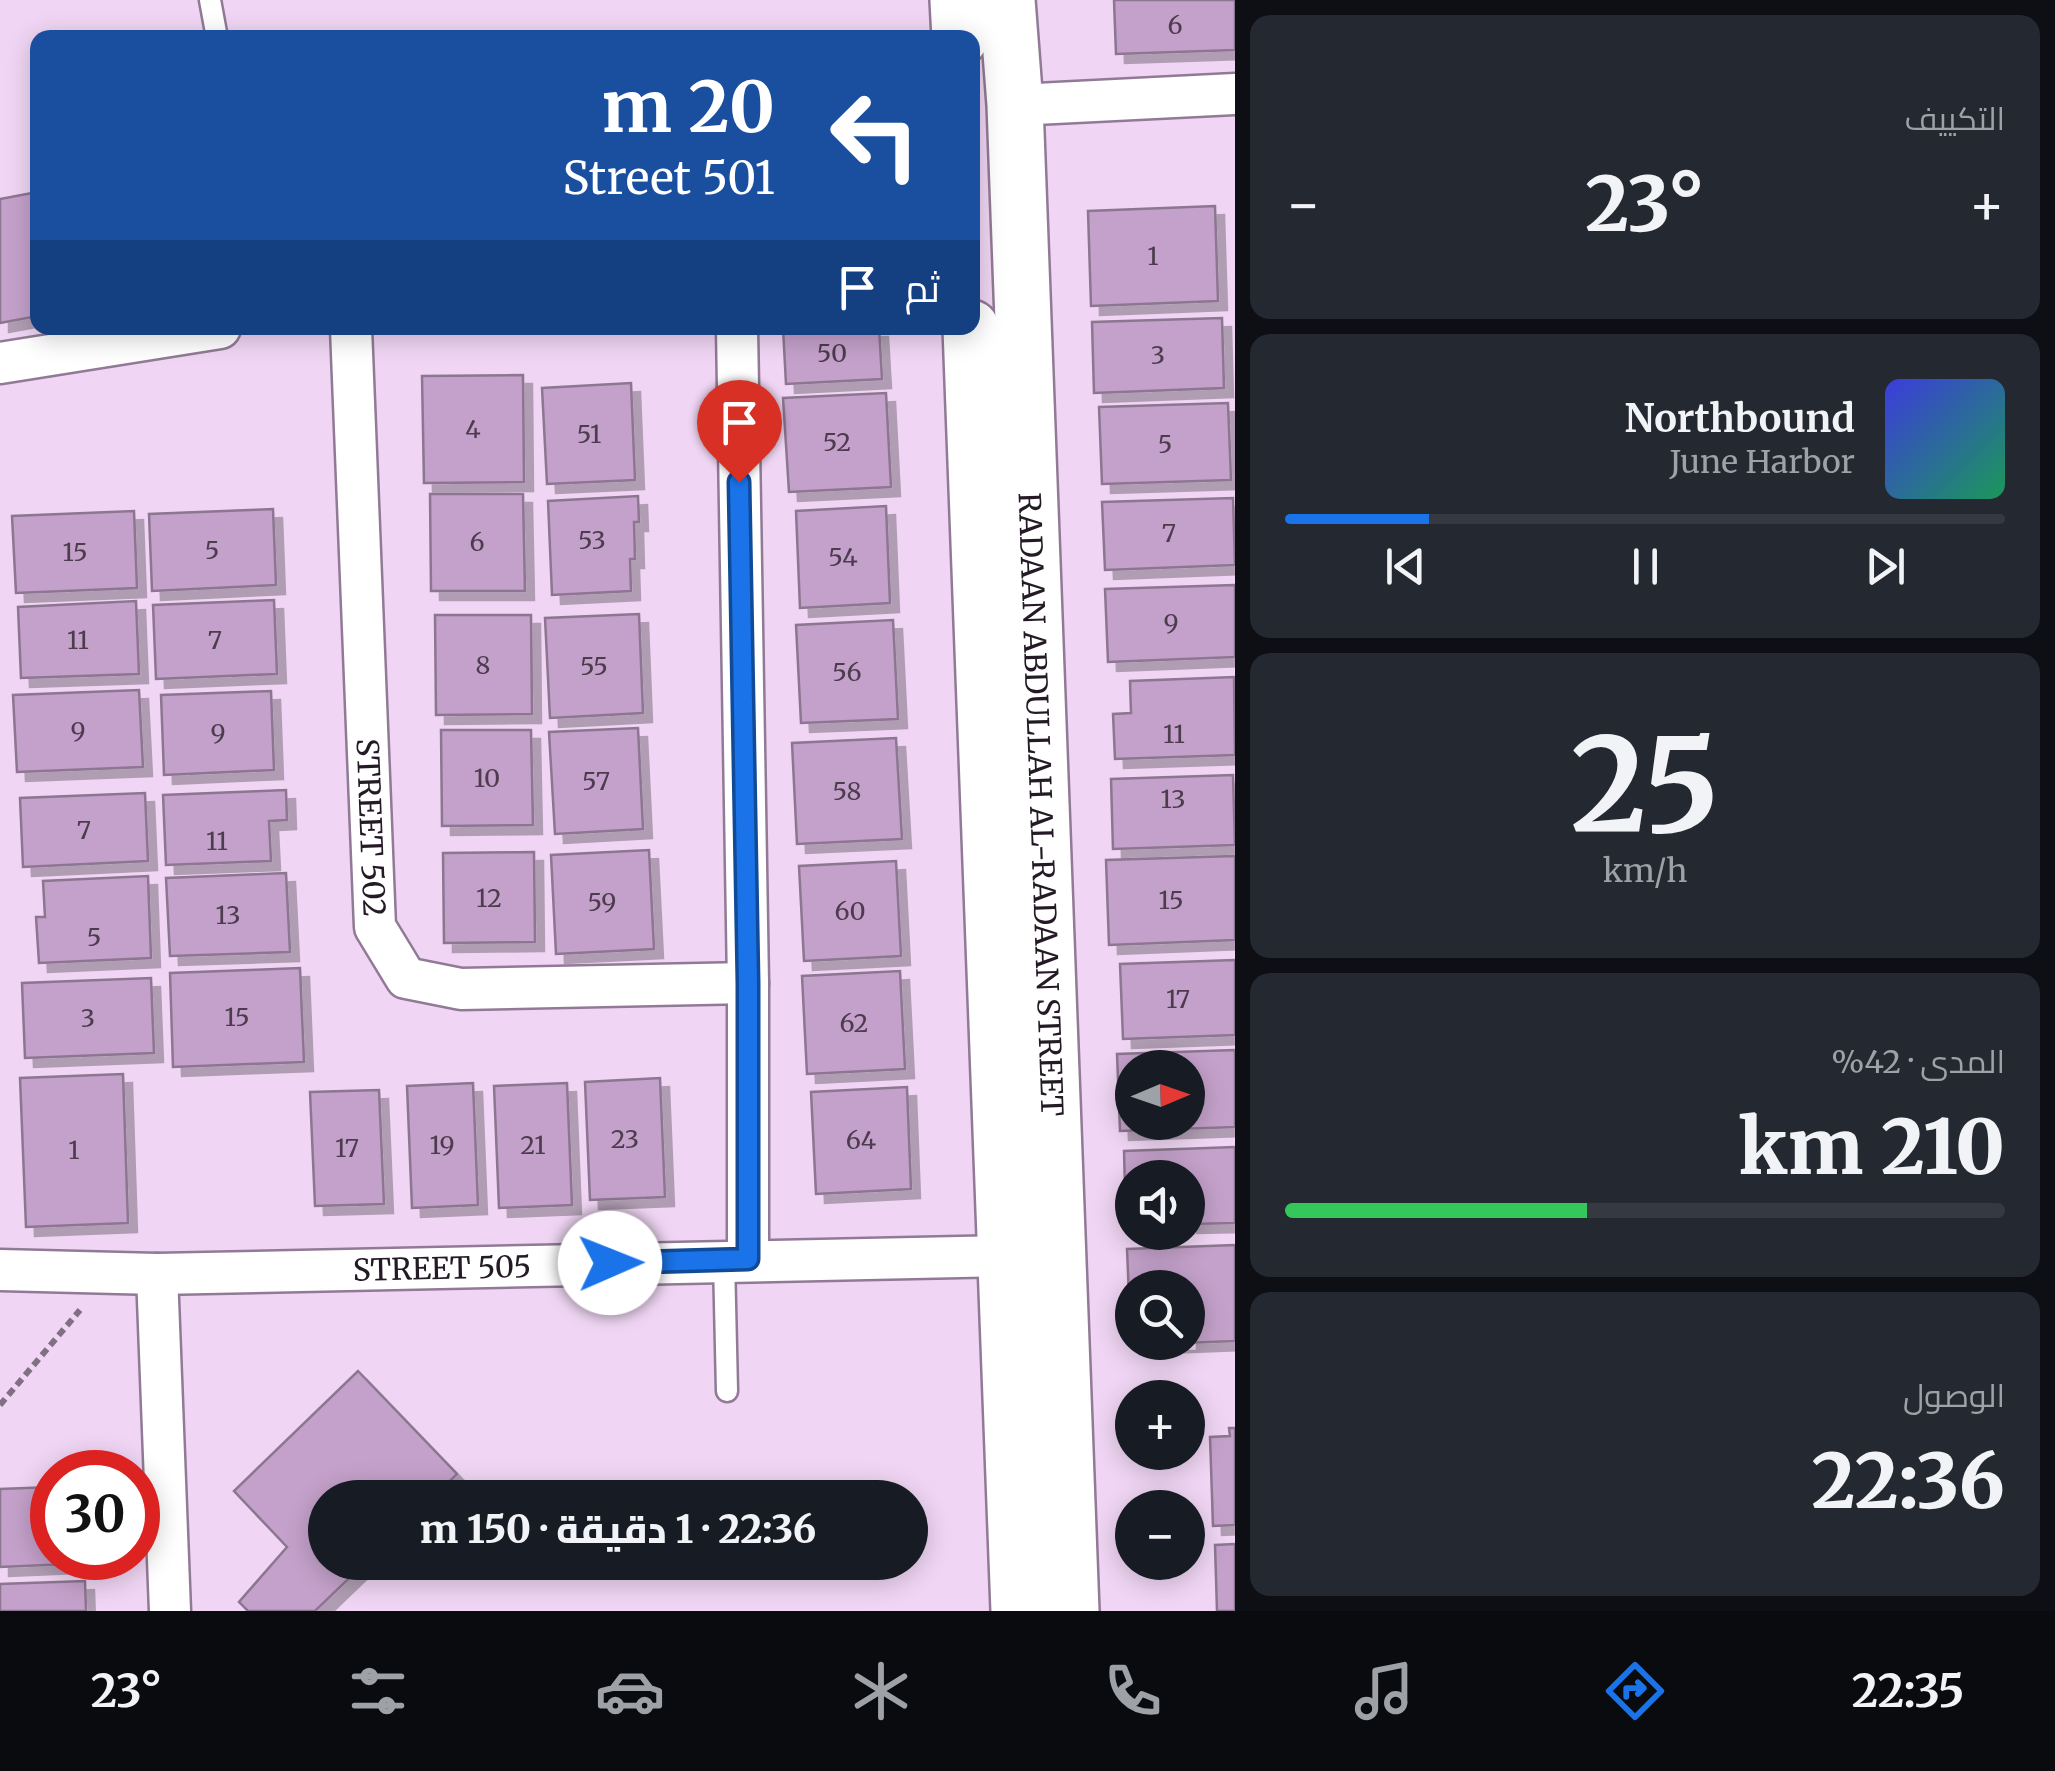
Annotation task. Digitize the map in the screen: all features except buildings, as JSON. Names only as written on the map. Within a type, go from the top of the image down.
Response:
[{"type":"street","points":[[958,0],[960,30]]},
{"type":"street","name":"RADAAN ABDULLAH AL-RADAAN STREET","points":[[1006,0],[1015,105],[1014,779],[1006,1256],[1019,1611]]},
{"type":"street","points":[[1015,105],[1235,94]]},
{"type":"street","points":[[0,363],[176,335]]},
{"type":"street","name":"STREET 502","points":[[351,335],[374,927],[406,978],[460,990],[748,983]]},
{"type":"street","points":[[736,335],[748,983],[736,1260]]},
{"type":"street","name":"RADAAN ABDULLAH AL-RADAAN STREET","points":[[972,335],[1014,779],[1070,1611]]},
{"type":"street","name":"STREET 505","points":[[0,1270],[157,1274],[1006,1256]]},
{"type":"street","points":[[157,1274],[170,1611]]},
{"type":"lane","points":[[210,0],[216,30]]},
{"type":"lane","points":[[727,1390],[736,1260]]},
{"type":"path","points":[[0,1405],[111,1273]]},
{"type":"route","points":[[610,1263],[748,1259],[748,983],[739,482]]}]
